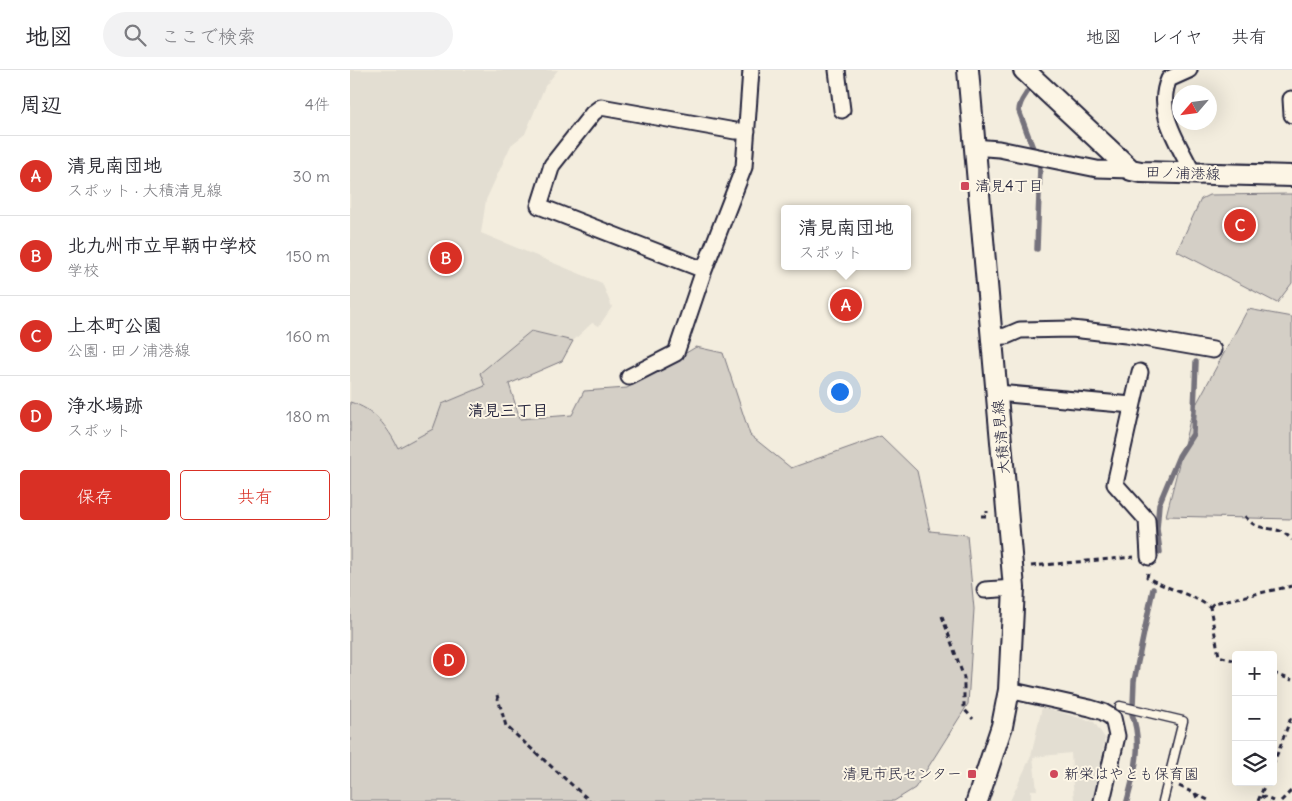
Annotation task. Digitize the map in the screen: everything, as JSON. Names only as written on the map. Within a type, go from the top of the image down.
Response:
[{"type":"main road","name":"大積清見線","points":[[968,70],[973,147],[993,337],[1014,588],[1009,690],[1002,726],[977,801]]},
{"type":"main road","name":"田ノ浦港線","points":[[1028,74],[1131,170],[1193,174],[1292,176]]},
{"type":"street","points":[[630,377],[676,353],[704,270],[744,167],[751,70]]},
{"type":"street","points":[[837,70],[842,110]]},
{"type":"street","points":[[1189,70],[1169,75],[1164,89],[1164,110],[1193,174]]},
{"type":"street","points":[[1291,99],[1292,115]]},
{"type":"street","points":[[704,270],[539,206],[552,165],[593,113],[601,107],[735,131],[747,131]]},
{"type":"street","points":[[973,147],[999,149],[1097,169],[1131,170]]},
{"type":"street","points":[[993,337],[1006,336],[1020,330],[1072,329],[1126,335],[1213,350]]},
{"type":"street","points":[[1140,372],[1115,484],[1147,520],[1149,556]]},
{"type":"street","points":[[998,393],[1132,405]]},
{"type":"street","points":[[985,590],[1014,588]]},
{"type":"street","points":[[1009,690],[1090,708],[1113,718],[1117,736],[1102,801]]},
{"type":"lane","points":[[1120,706],[1183,720],[1163,801]]},
{"type":"path","points":[[982,516],[987,516]]},
{"type":"path","points":[[1245,516],[1251,524],[1258,528],[1277,528],[1286,532],[1292,540]]},
{"type":"path","points":[[1012,568],[1059,562],[1149,556],[1148,577],[1163,587],[1196,597],[1210,607],[1219,656],[1232,660]]},
{"type":"path","points":[[1210,607],[1214,604],[1292,586]]},
{"type":"path","points":[[942,616],[964,678],[964,709],[973,719]]},
{"type":"path","points":[[1277,674],[1292,680]]},
{"type":"path","points":[[497,695],[506,726],[590,801]]},
{"type":"path","points":[[1277,754],[1292,715]]},
{"type":"path","points":[[1168,782],[1210,801]]},
{"type":"path","points":[[1258,801],[1265,786]]},
{"type":"path","points":[[1281,801],[1292,790]]},
{"type":"path","points":[[1195,794],[1198,801]]},
{"type":"path","points":[[1261,796],[1273,801]]},
{"type":"shaded area","points":[[350,70],[558,70],[545,86],[525,134],[511,145],[486,200],[481,233],[602,283],[612,307],[599,326],[592,323],[573,341],[531,331],[485,386],[442,404],[434,429],[397,448],[389,430],[376,416],[360,405],[350,402]]},
{"type":"shaded area","points":[[1292,194],[1292,283],[1277,303],[1177,251],[1201,199],[1209,195]]},
{"type":"shaded area","points":[[1248,309],[1292,317],[1292,519],[1166,516],[1192,412]]},
{"type":"shaded area","points":[[531,331],[573,341],[562,361],[509,384],[520,419],[572,415],[584,391],[627,388],[696,347],[723,353],[750,435],[791,468],[881,436],[917,471],[930,531],[967,535],[974,609],[968,704],[915,788],[894,801],[350,801],[350,402],[366,409],[379,419],[398,448],[433,429],[442,404],[485,386],[480,373]]},
{"type":"shaded area","points":[[1042,707],[1094,722],[1105,738],[1094,801],[1074,801],[1071,753],[1033,757],[1037,790],[1031,790],[1031,801],[1010,801],[1031,756]]},
{"type":"waterway","points":[[1031,82],[1029,90],[1019,107],[1019,111],[1040,167],[1037,249]]},
{"type":"waterway","points":[[1160,552],[1157,529],[1159,504],[1179,456],[1193,434],[1196,362]]},
{"type":"waterway","points":[[1133,706],[1134,681],[1153,589]]},
{"type":"waterway","points":[[1127,801],[1137,758],[1137,736],[1132,714]]},
{"type":"place","name":"清見4丁目","points":[[965,186]]},
{"type":"place","name":"上本町公園","points":[[1240,225]]},
{"type":"place","name":"北九州市立早鞆中学校","points":[[446,258]]},
{"type":"place","name":"清見南団地","points":[[846,305]]},
{"type":"place","name":"浄水場跡","points":[[449,660]]},
{"type":"place","name":"清見市民センター","points":[[972,774]]},
{"type":"place","name":"新栄はやとも保育園","points":[[1054,774]]},
{"type":"district","name":"清見三丁目","points":[[508,410]]}]
